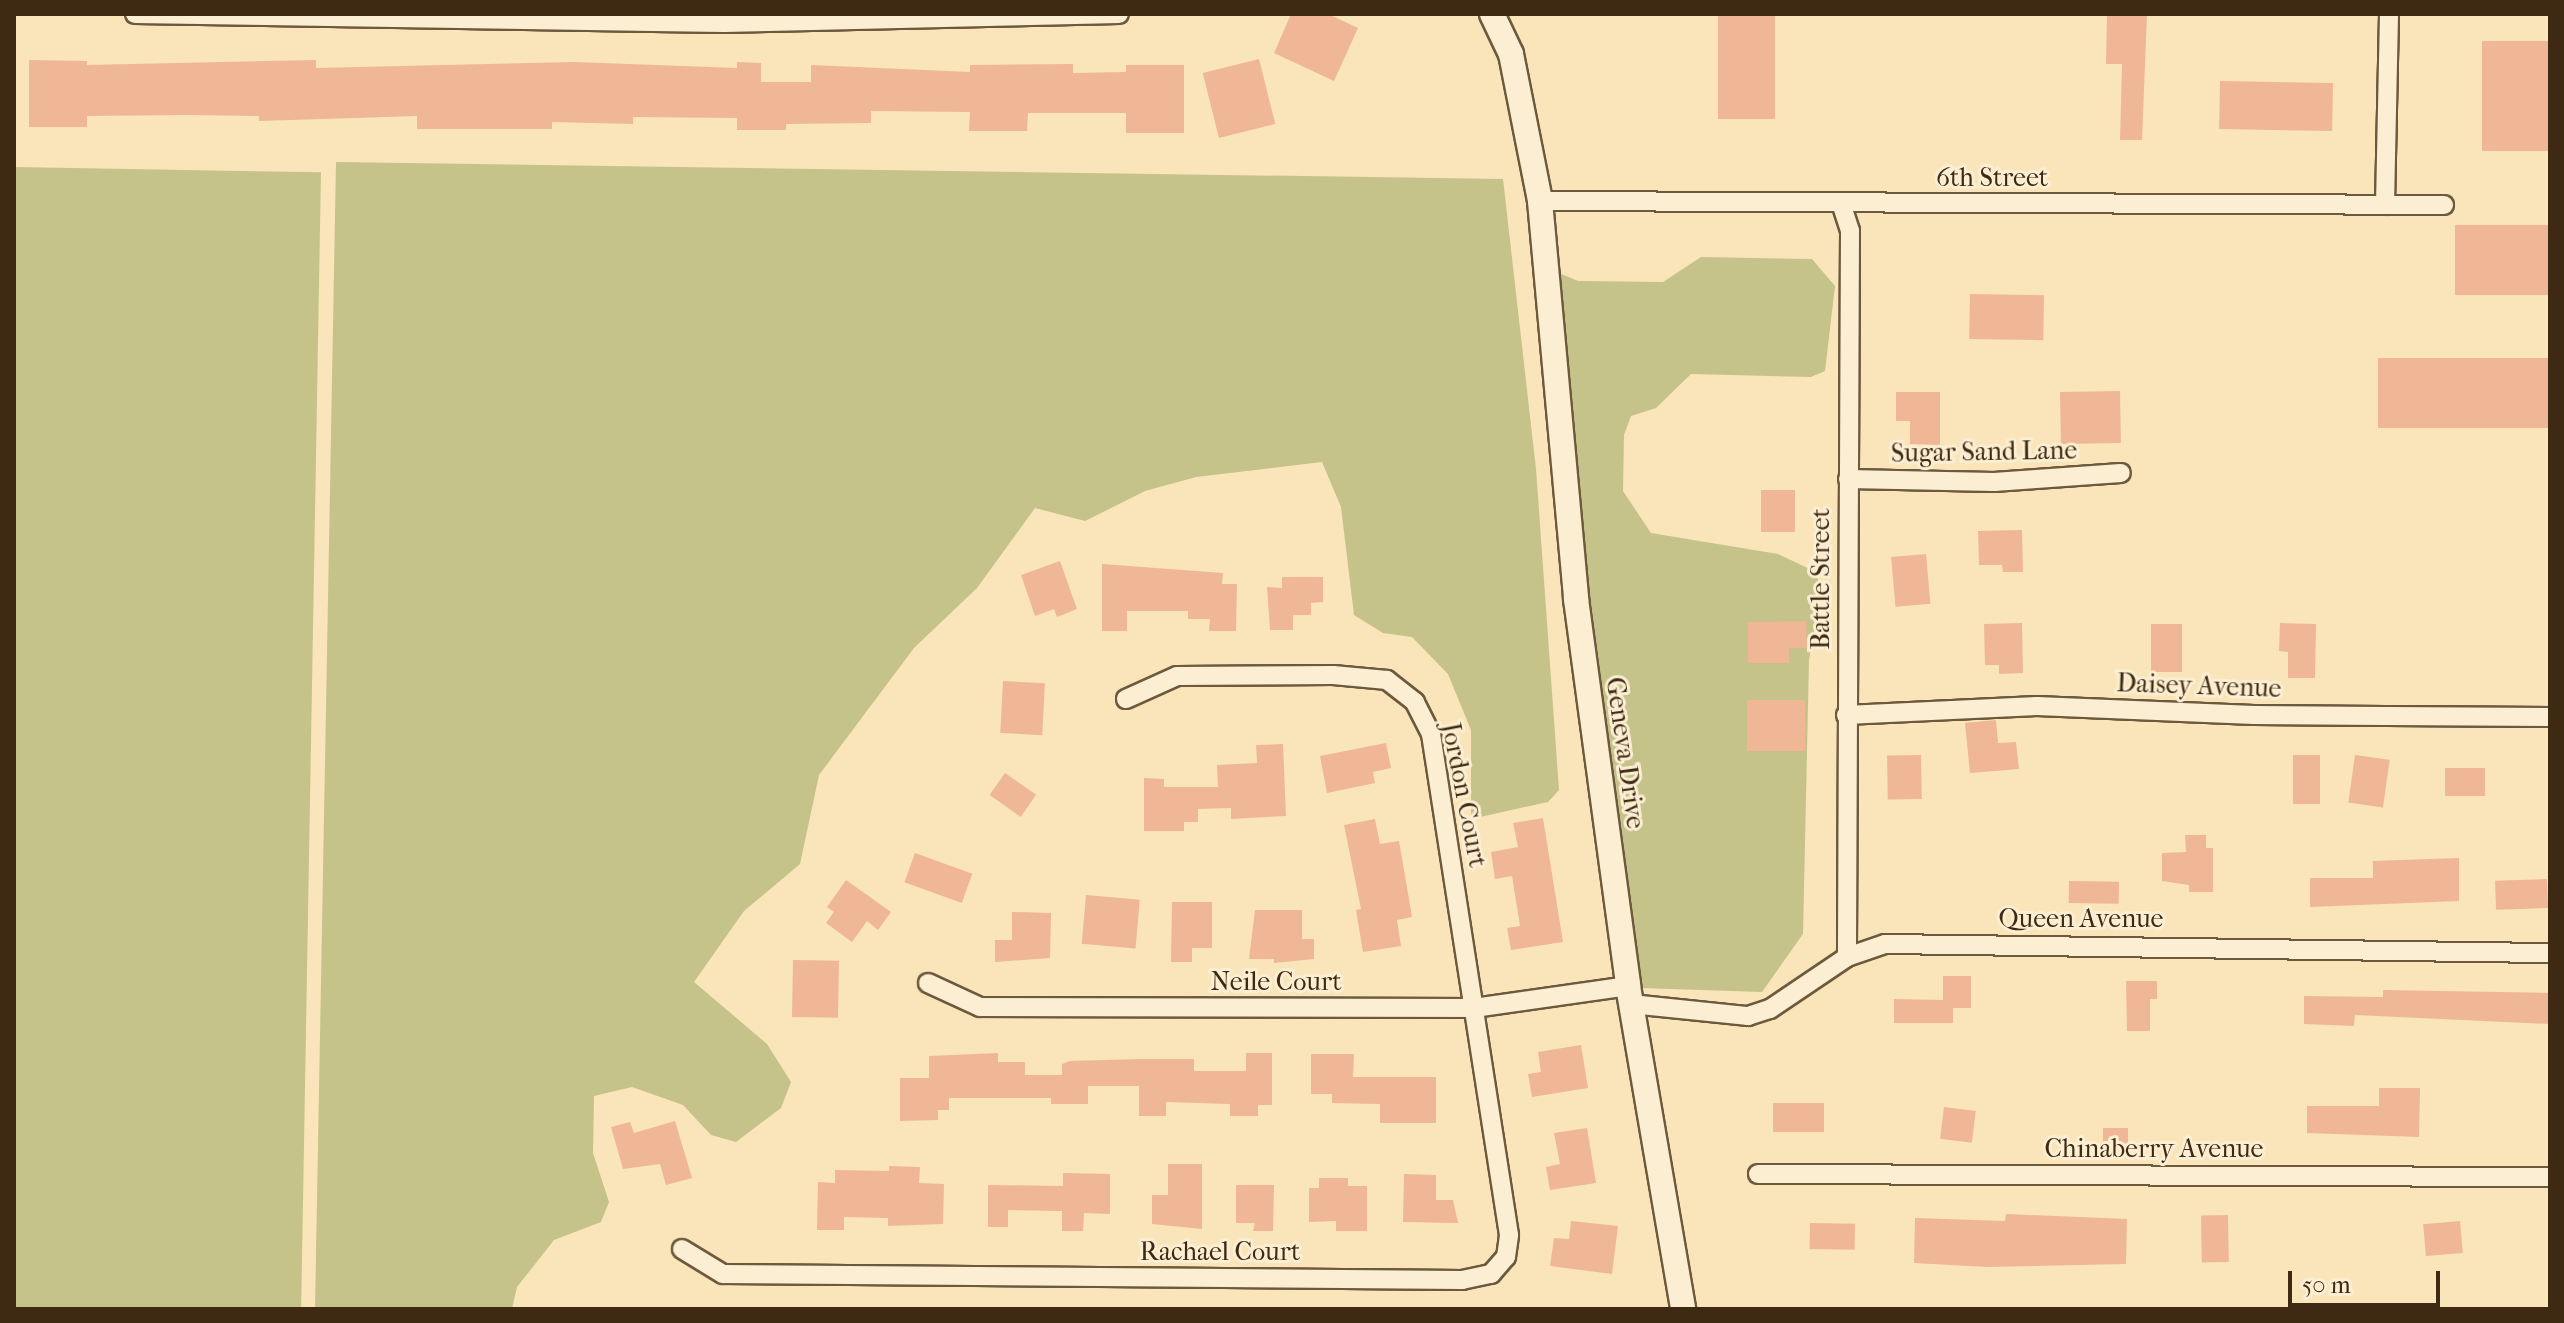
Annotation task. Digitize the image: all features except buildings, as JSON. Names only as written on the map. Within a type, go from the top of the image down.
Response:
[{"type":"main road","name":"Geneva Drive","points":[[1492,14],[1511,54],[1540,201],[1576,599],[1630,995],[1683,1309]]},
{"type":"street","points":[[135,14],[740,18],[1119,14]]},
{"type":"street","points":[[2385,205],[2389,14]]},
{"type":"street","name":"6th Street","points":[[1540,201],[2444,205]]},
{"type":"street","name":"Battle Street","points":[[1841,203],[1850,231],[1847,957]]},
{"type":"street","name":"Sugar Sand Lane","points":[[1848,479],[1994,482],[2121,473]]},
{"type":"street","name":"Jordon Court","points":[[1126,699],[1177,676],[1333,675],[1387,680],[1415,702],[1431,734],[1474,1008]]},
{"type":"street","name":"Daisey Avenue","points":[[1846,715],[2037,706],[2254,715],[2550,717]]},
{"type":"street","name":"Queen Avenue","points":[[1630,995],[1748,1016],[1770,1009],[1847,957],[1885,944],[2550,953]]},
{"type":"street","name":"Neile Court","points":[[928,983],[980,1007],[1474,1008],[1630,995]]},
{"type":"street","name":"Rachael Court","points":[[682,1249],[723,1274],[1462,1280],[1491,1274],[1506,1257],[1509,1235],[1474,1008]]},
{"type":"street","name":"Chinaberry Avenue","points":[[1758,1174],[2550,1177]]},
{"type":"shaded area","points":[[336,162],[1503,179],[1536,469],[1559,790],[1548,802],[1471,819],[1471,730],[1448,674],[1412,637],[1383,633],[1354,615],[1341,507],[1322,462],[1196,477],[1145,491],[1085,521],[1035,508],[977,588],[914,648],[819,775],[800,864],[744,911],[694,982],[767,1044],[791,1082],[781,1108],[736,1142],[711,1135],[683,1105],[632,1087],[594,1096],[593,1153],[609,1202],[601,1222],[554,1240],[517,1287],[512,1309],[315,1309]]},
{"type":"shaded area","points":[[14,167],[321,172],[301,1309],[14,1309]]},
{"type":"shaded area","points":[[1701,257],[1812,259],[1835,286],[1825,371],[1811,377],[1691,374],[1656,408],[1631,416],[1624,435],[1623,491],[1651,533],[1778,554],[1816,572],[1821,591],[1809,660],[1803,934],[1762,992],[1641,988],[1588,598],[1559,273],[1578,281],[1663,282]]}]
